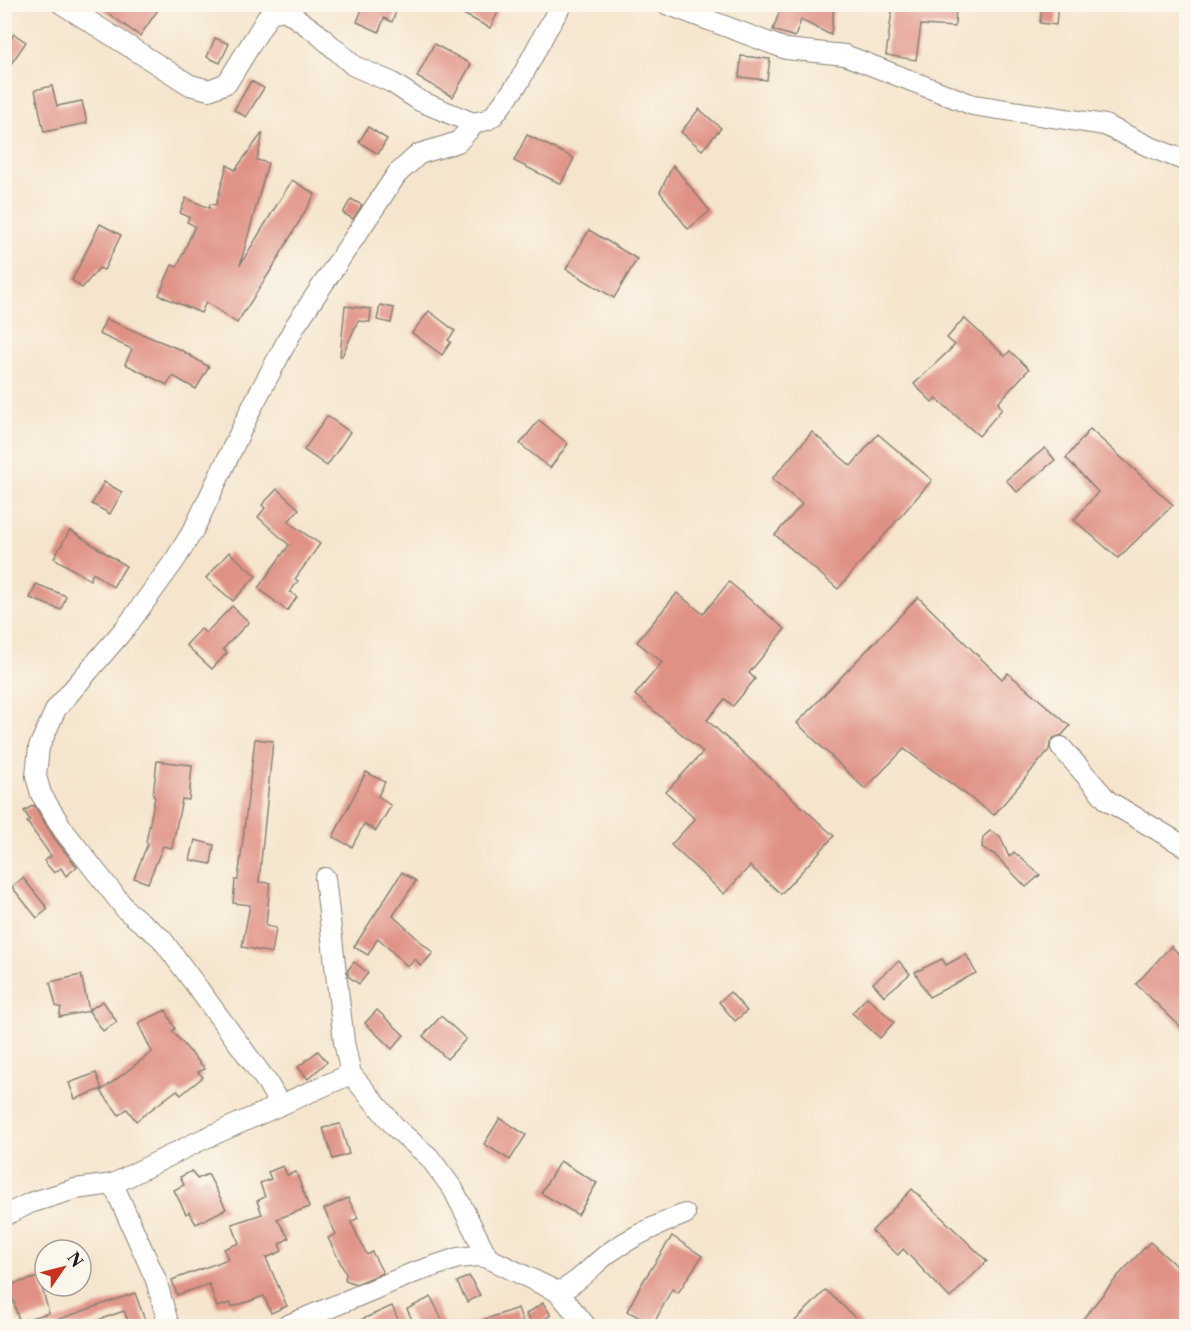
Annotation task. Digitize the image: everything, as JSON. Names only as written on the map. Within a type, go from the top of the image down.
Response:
[{"type":"street","points":[[62,4],[190,85],[209,90],[226,82],[270,13],[285,10],[317,33],[354,66],[391,82],[420,101],[475,123]]},
{"type":"street","points":[[280,1105],[267,1082],[161,938],[127,911],[64,831],[40,794],[36,776],[39,747],[56,709],[127,626],[194,530],[238,434],[295,326],[397,174],[418,154],[458,142],[475,123],[495,115],[519,82],[562,4]]},
{"type":"street","points":[[666,4],[786,49],[845,55],[973,105],[1105,125],[1186,161]]},
{"type":"street","points":[[1061,747],[1108,801],[1186,846]]},
{"type":"street","points":[[325,878],[344,1042],[351,1074],[396,1128],[429,1157],[453,1189],[488,1258]]},
{"type":"street","points":[[4,1216],[30,1203],[75,1189],[113,1184],[200,1141],[351,1074]]},
{"type":"street","points":[[113,1184],[156,1280],[169,1326]]},
{"type":"street","points":[[558,1292],[570,1287],[609,1253],[654,1226],[685,1214]]},
{"type":"street","points":[[286,1326],[412,1273],[458,1258],[477,1256],[488,1258],[558,1292],[586,1326]]},
{"type":"building","points":[[95,4],[162,4],[140,36]]},
{"type":"building","points":[[353,4],[399,4],[392,22],[384,18],[379,32],[357,22],[362,9]]},
{"type":"building","points":[[444,4],[502,4],[490,28]]},
{"type":"building","points":[[768,4],[834,4],[831,35],[801,20],[795,37],[773,30],[780,10]]},
{"type":"building","points":[[893,4],[956,4],[955,27],[921,25],[916,60],[886,55]]},
{"type":"building","points":[[1042,4],[1058,4],[1056,25],[1040,23]]},
{"type":"building","points":[[14,34],[26,42],[4,74],[4,48]]},
{"type":"building","points":[[215,38],[229,44],[220,63],[207,57]]},
{"type":"building","points":[[434,44],[471,64],[453,97],[417,77]]},
{"type":"building","points":[[741,56],[770,59],[767,80],[739,77]]},
{"type":"building","points":[[251,81],[264,88],[246,117],[234,110]]},
{"type":"building","points":[[52,86],[57,106],[82,101],[87,123],[44,132],[35,90]]},
{"type":"building","points":[[699,109],[721,128],[702,150],[681,132]]},
{"type":"building","points":[[368,127],[387,139],[378,154],[359,142]]},
{"type":"building","points":[[263,132],[257,160],[268,163],[240,265],[292,180],[315,194],[273,267],[237,323],[206,302],[201,313],[159,295],[172,265],[177,267],[195,226],[187,222],[189,217],[180,213],[186,198],[209,208],[210,204],[216,205],[227,165],[235,170]]},
{"type":"building","points":[[527,135],[574,158],[561,184],[514,161]]},
{"type":"building","points":[[673,165],[710,211],[688,229],[660,192]]},
{"type":"building","points":[[351,199],[362,205],[353,219],[343,213]]},
{"type":"building","points":[[100,224],[121,235],[104,270],[99,268],[82,288],[72,280]]},
{"type":"building","points":[[589,230],[637,259],[614,298],[566,269]]},
{"type":"building","points":[[380,305],[394,308],[391,323],[377,320]]},
{"type":"building","points":[[345,306],[371,309],[370,322],[358,321],[340,356]]},
{"type":"building","points":[[429,311],[455,331],[448,340],[451,342],[442,355],[412,333]]},
{"type":"building","points":[[964,318],[1005,356],[1010,351],[1029,369],[998,403],[1002,409],[979,436],[936,398],[932,402],[914,384],[955,345],[947,338]]},
{"type":"building","points":[[106,319],[181,350],[209,367],[196,389],[173,376],[167,385],[125,364],[132,349],[99,334]]},
{"type":"building","points":[[327,416],[350,432],[327,466],[304,450]]},
{"type":"building","points":[[539,420],[568,444],[550,468],[520,444]]},
{"type":"building","points":[[1090,429],[1173,505],[1118,558],[1074,520],[1098,492],[1066,458]]},
{"type":"building","points":[[812,432],[851,466],[878,434],[932,480],[838,589],[775,535],[802,504],[772,479]]},
{"type":"building","points":[[1045,448],[1055,460],[1017,492],[1006,480]]},
{"type":"building","points":[[104,482],[122,492],[110,514],[92,504]]},
{"type":"building","points":[[277,489],[299,509],[288,522],[320,544],[295,579],[298,581],[290,592],[297,597],[287,611],[258,588],[289,545],[258,517],[265,508],[262,505]]},
{"type":"building","points":[[70,530],[126,566],[113,587],[93,573],[90,580],[54,558]]},
{"type":"building","points":[[229,552],[256,576],[233,601],[206,578]]},
{"type":"building","points":[[729,582],[785,629],[749,673],[755,679],[733,706],[725,699],[707,720],[834,836],[781,894],[750,866],[724,894],[671,845],[695,819],[666,792],[703,752],[635,695],[662,662],[637,642],[677,593],[703,614]]},
{"type":"building","points":[[36,584],[66,596],[61,610],[30,598]]},
{"type":"building","points":[[918,597],[1002,679],[1008,673],[1070,726],[1062,735],[1053,738],[1049,750],[994,815],[904,749],[865,789],[797,723]]},
{"type":"building","points":[[232,606],[249,622],[223,649],[227,653],[212,669],[186,645],[201,629],[206,633]]},
{"type":"building","points":[[255,739],[273,741],[259,882],[270,883],[266,926],[276,928],[272,953],[242,947],[250,905],[233,903],[235,880],[238,880]]},
{"type":"building","points":[[157,761],[192,765],[189,800],[182,799],[172,848],[163,846],[148,883],[134,878],[148,843],[146,842],[155,797],[153,796]]},
{"type":"building","points":[[366,772],[385,782],[378,796],[391,806],[376,831],[364,824],[352,847],[333,837]]},
{"type":"building","points":[[34,805],[54,838],[77,867],[66,876],[61,868],[54,873],[44,861],[51,856],[27,822],[30,820],[24,811]]},
{"type":"building","points":[[990,831],[1000,836],[1009,857],[1014,852],[1040,875],[1026,887],[994,854],[982,847],[983,837]]},
{"type":"building","points":[[195,840],[214,845],[211,864],[190,860]]},
{"type":"building","points":[[402,872],[416,881],[393,916],[433,953],[421,966],[415,959],[408,967],[378,938],[368,955],[354,947]]},
{"type":"building","points":[[23,878],[48,909],[37,918],[12,887]]},
{"type":"building","points":[[1171,946],[1186,961],[1186,1032],[1136,984]]},
{"type":"building","points":[[966,954],[976,973],[929,997],[915,972],[942,959],[946,965]]},
{"type":"building","points":[[899,961],[910,974],[884,996],[873,983]]},
{"type":"building","points":[[354,962],[368,973],[359,984],[348,976],[348,970]]},
{"type":"building","points":[[81,975],[89,1010],[103,1001],[117,1022],[103,1031],[89,1011],[59,1017],[61,1008],[56,1006],[50,982]]},
{"type":"building","points":[[730,992],[747,1011],[735,1021],[719,1002]]},
{"type":"building","points":[[867,997],[894,1022],[880,1038],[852,1013]]},
{"type":"building","points":[[166,1010],[175,1029],[172,1031],[205,1069],[198,1072],[203,1077],[181,1095],[177,1090],[136,1121],[127,1109],[119,1115],[101,1091],[152,1052],[138,1023]]},
{"type":"building","points":[[377,1010],[404,1035],[392,1049],[365,1023]]},
{"type":"building","points":[[441,1016],[466,1039],[447,1059],[423,1036]]},
{"type":"building","points":[[318,1051],[327,1062],[308,1079],[298,1067]]},
{"type":"building","points":[[96,1073],[102,1089],[75,1099],[69,1083]]},
{"type":"building","points":[[500,1118],[526,1135],[510,1160],[484,1144]]},
{"type":"building","points":[[340,1124],[349,1154],[333,1159],[323,1128]]},
{"type":"building","points":[[560,1161],[597,1183],[578,1215],[541,1193]]},
{"type":"building","points":[[283,1166],[287,1175],[296,1172],[309,1207],[277,1219],[289,1238],[279,1244],[282,1251],[266,1258],[287,1306],[271,1313],[264,1296],[232,1307],[230,1303],[217,1307],[209,1284],[177,1295],[172,1280],[228,1259],[224,1249],[239,1243],[232,1224],[262,1214],[257,1201],[265,1197],[260,1183],[271,1179],[268,1172]]},
{"type":"building","points":[[192,1171],[197,1179],[208,1174],[226,1209],[196,1224],[189,1212],[186,1214],[174,1190],[184,1185],[180,1177]]},
{"type":"building","points":[[912,1189],[987,1261],[950,1298],[903,1249],[898,1255],[872,1231]]},
{"type":"building","points":[[348,1198],[358,1218],[351,1222],[367,1255],[372,1252],[383,1273],[356,1284],[345,1280],[346,1274],[328,1238],[336,1234],[324,1209]]},
{"type":"building","points":[[672,1236],[702,1256],[678,1293],[672,1289],[653,1325],[627,1311]]},
{"type":"building","points":[[1150,1242],[1186,1275],[1186,1326],[1077,1326],[1118,1276]]},
{"type":"building","points":[[469,1276],[480,1295],[467,1302],[457,1282]]},
{"type":"building","points":[[33,1279],[33,1298],[45,1298],[49,1313],[19,1321],[9,1285]]},
{"type":"building","points":[[826,1290],[864,1326],[790,1326]]},
{"type":"building","points":[[135,1293],[147,1326],[130,1326],[124,1311],[81,1326],[46,1326],[45,1324]]},
{"type":"building","points":[[431,1297],[445,1326],[415,1326],[407,1309]]},
{"type":"building","points":[[543,1303],[551,1315],[534,1326],[526,1314]]},
{"type":"building","points":[[392,1306],[401,1326],[347,1326]]},
{"type":"building","points":[[518,1308],[523,1322],[510,1326],[471,1326],[471,1324]]}]
